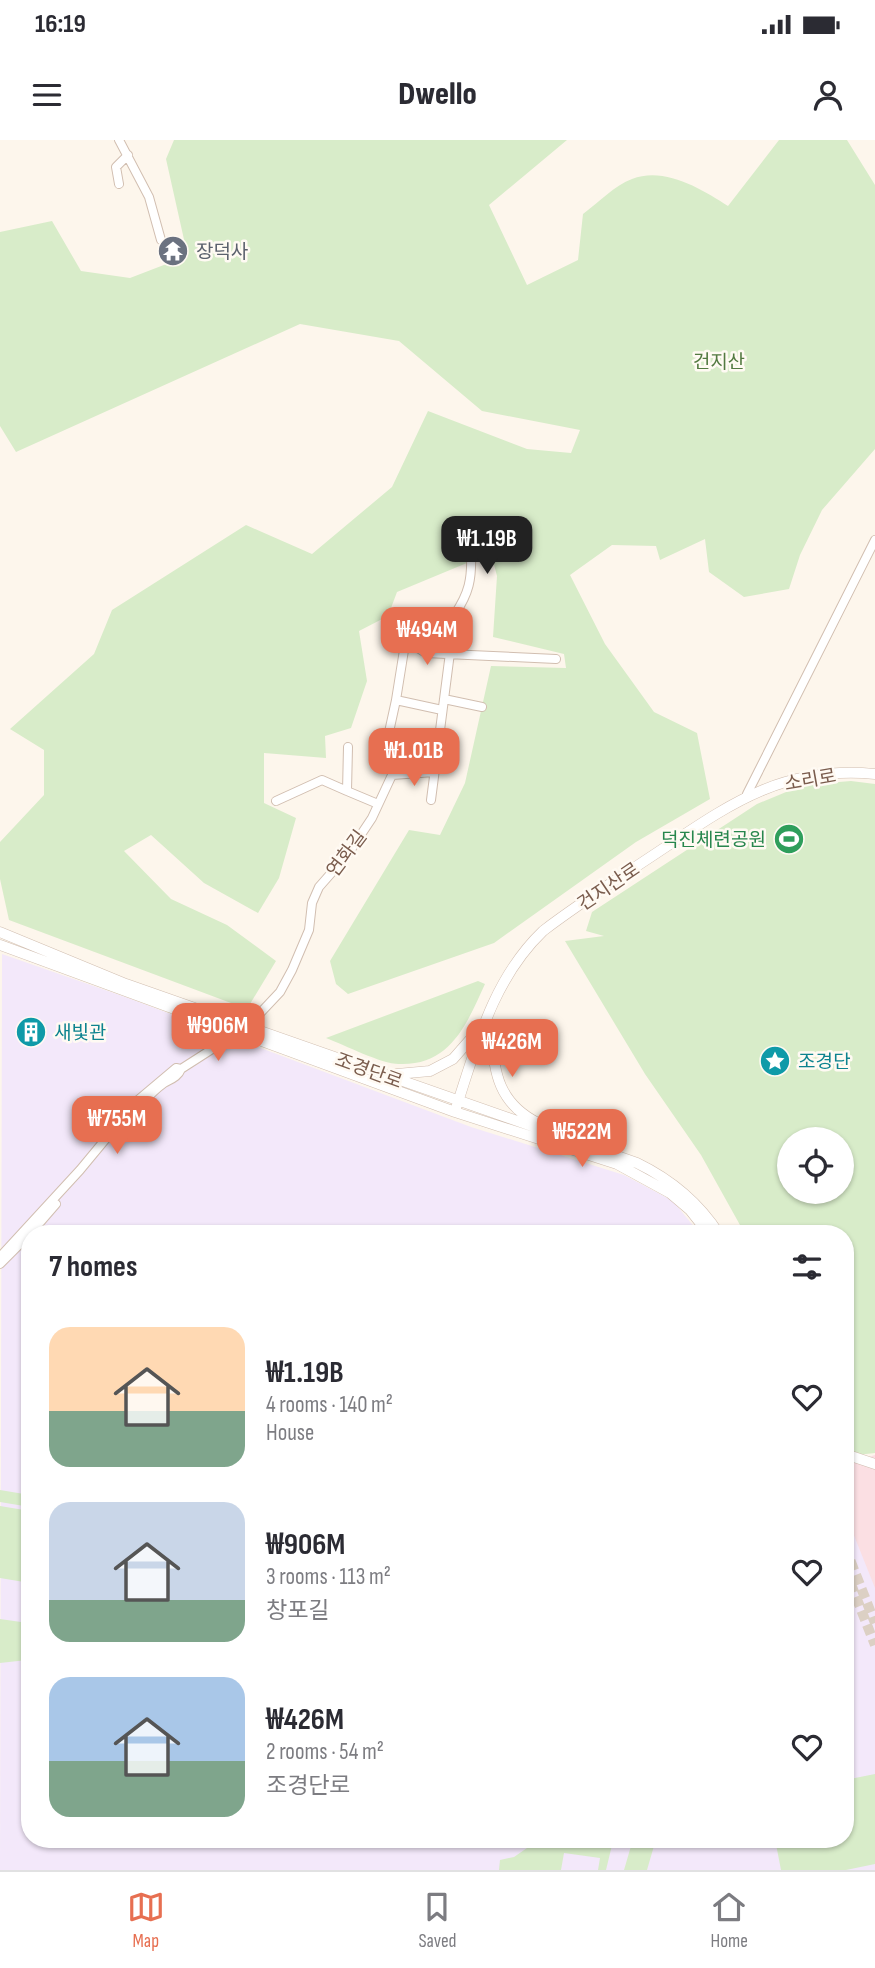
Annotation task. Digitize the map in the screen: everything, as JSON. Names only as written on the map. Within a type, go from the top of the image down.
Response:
[{"type":"street","points":[[119,140],[149,197],[161,240]]},
{"type":"street","points":[[119,184],[116,167],[128,155]]},
{"type":"street","name":"건지산로","points":[[456,1107],[482,1026],[511,968],[543,931],[747,794],[875,540]]},
{"type":"street","points":[[431,800],[455,614],[468,594],[472,578],[471,554]]},
{"type":"street","name":"연화길","points":[[181,1069],[244,1030],[280,992],[303,949],[312,903],[320,887],[348,854],[392,775],[389,732],[409,619],[455,614]]},
{"type":"street","points":[[403,647],[413,645],[426,653],[556,659]]},
{"type":"street","points":[[444,699],[482,707]]},
{"type":"street","points":[[396,700],[442,710]]},
{"type":"street","points":[[347,791],[348,747]]},
{"type":"street","points":[[392,775],[434,772]]},
{"type":"street","name":"소리로","points":[[747,794],[810,776],[837,773],[875,774]]},
{"type":"street","points":[[276,801],[322,780],[378,804]]},
{"type":"street","name":"조경단로","points":[[0,932],[244,1030],[395,1080],[456,1107],[560,1136],[652,1170],[696,1205],[712,1225]]},
{"type":"street","name":"조경단로","points":[[0,945],[637,1172],[670,1193],[690,1210],[702,1225]]},
{"type":"street","points":[[395,1080],[397,1074],[430,1071],[453,1059],[482,1026],[492,1033],[495,1073],[505,1096],[522,1115],[560,1136]]},
{"type":"street","points":[[29,1225],[80,1170],[138,1100],[176,1068],[181,1069],[179,1074],[161,1085],[140,1106],[38,1225]]},
{"type":"street","points":[[0,1257],[21,1234]]},
{"type":"street","points":[[0,1264],[21,1243]]},
{"type":"street","points":[[854,1457],[875,1464]]},
{"type":"shaded area","points":[[2,954],[128,998],[471,1127],[624,1175],[673,1201],[693,1225],[21,1225],[21,1848],[854,1848],[854,1462],[875,1455],[875,1870],[0,1870]]},
{"type":"shaded area","points":[[875,1455],[875,1588],[854,1536],[854,1462]]},
{"type":"green space","name":"건지산","points":[[174,140],[567,140],[489,205],[527,285],[578,260],[583,214],[632,179],[657,175],[670,177],[707,193],[728,206],[779,140],[847,140],[875,185],[875,449],[822,510],[800,555],[789,589],[744,597],[709,572],[705,539],[660,560],[656,546],[612,545],[570,575],[605,644],[654,712],[697,733],[710,799],[636,842],[494,943],[348,994],[336,984],[330,961],[409,830],[440,835],[465,783],[491,666],[566,668],[564,654],[493,637],[497,576],[491,553],[397,592],[388,616],[359,631],[367,681],[351,728],[325,736],[326,758],[264,753],[264,803],[296,818],[279,878],[258,913],[204,883],[151,835],[124,851],[171,899],[227,925],[276,961],[247,1009],[9,920],[0,879],[0,842],[44,795],[44,750],[10,729],[94,654],[112,610],[246,525],[312,554],[392,487],[428,411],[527,449],[571,453],[580,430],[482,411],[399,341],[300,324],[16,452],[0,426],[0,232],[52,221],[81,271],[130,278],[182,258],[185,244],[166,159]]},
{"type":"green space","points":[[851,781],[875,784],[875,1453],[854,1454],[854,1225],[740,1225],[701,1155],[645,1074],[565,941],[604,936],[586,931],[592,912],[757,804],[803,785]]},
{"type":"green space","points":[[478,981],[485,984],[464,1027],[444,1050],[432,1058],[417,1063],[391,1063],[326,1038]]},
{"type":"green space","points":[[0,1490],[21,1494],[21,1506],[0,1502]]},
{"type":"green space","points":[[0,1506],[21,1510],[21,1582],[0,1578]]},
{"type":"green space","points":[[0,1619],[21,1622],[21,1661],[0,1663]]},
{"type":"green space","points":[[875,1774],[875,1864],[846,1870],[781,1870],[777,1848],[854,1848],[854,1778]]},
{"type":"green space","points":[[527,1848],[611,1848],[606,1870],[598,1870],[600,1858],[564,1853],[561,1870],[499,1870],[500,1860],[514,1857]]},
{"type":"green space","points":[[630,1848],[653,1848],[647,1870],[624,1870]]},
{"type":"tunnel","points":[[854,1570],[875,1623]]},
{"type":"tunnel","points":[[854,1592],[875,1645]]},
{"type":"place","name":"장덕사","points":[[173,251]]},
{"type":"place","name":"덕진체련공원","points":[[789,839]]},
{"type":"place","name":"새빛관","points":[[31,1032]]},
{"type":"place","name":"조경단","points":[[775,1061]]}]
